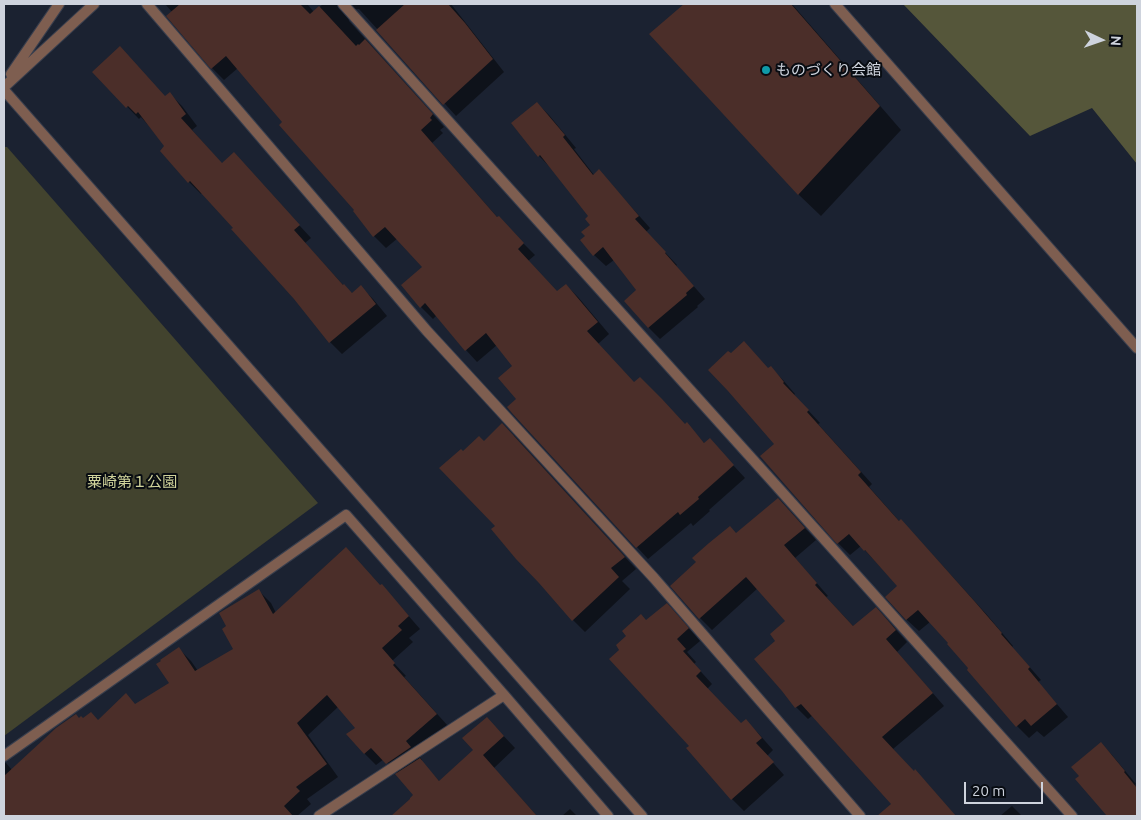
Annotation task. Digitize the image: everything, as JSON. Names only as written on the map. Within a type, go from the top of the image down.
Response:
[{"type":"street","points":[[4,87],[59,4]]},
{"type":"street","points":[[4,87],[94,4]]},
{"type":"street","points":[[147,4],[427,331],[654,578],[860,816]]},
{"type":"street","points":[[343,4],[1072,816]]},
{"type":"street","points":[[835,4],[1137,348]]},
{"type":"street","points":[[4,87],[642,816]]},
{"type":"street","points":[[4,756],[346,515],[608,816]]},
{"type":"street","points":[[319,816],[504,695]]},
{"type":"green space","points":[[903,4],[1137,4],[1137,164],[1092,108],[1030,136]]},
{"type":"green space","name":"粟崎第１公園","points":[[4,147],[7,147],[318,503],[4,736]]},
{"type":"building","points":[[180,4],[300,4],[310,14],[319,6],[356,46],[365,39],[433,114],[430,118],[432,120],[421,130],[497,217],[499,216],[524,243],[518,249],[557,291],[566,284],[598,322],[587,331],[634,382],[640,377],[685,424],[687,422],[704,443],[710,438],[734,465],[698,497],[699,499],[680,515],[678,512],[636,548],[507,407],[516,399],[498,378],[512,366],[486,333],[465,351],[425,303],[420,308],[401,285],[422,267],[385,227],[373,237],[354,210],[279,125],[282,122],[226,56],[211,69],[166,16]]},
{"type":"building","points":[[405,4],[448,4],[493,59],[443,105],[376,30]]},
{"type":"building","name":"ものづくり会館","points":[[684,4],[791,4],[880,106],[798,195],[649,34]]},
{"type":"building","points":[[120,46],[165,96],[170,92],[186,114],[181,118],[222,163],[234,152],[300,225],[294,230],[343,285],[352,293],[361,285],[376,304],[329,343],[294,299],[231,229],[233,228],[190,181],[188,183],[160,151],[164,146],[138,112],[136,114],[128,106],[126,108],[92,72]]},
{"type":"building","points":[[537,102],[565,135],[563,137],[593,175],[599,169],[639,216],[635,219],[694,286],[686,293],[687,295],[648,328],[624,301],[636,290],[603,247],[593,256],[580,240],[585,236],[581,232],[590,225],[585,219],[588,216],[540,155],[538,157],[511,123]]},
{"type":"building","points":[[744,341],[768,368],[771,366],[783,383],[809,410],[807,412],[861,472],[858,475],[899,521],[901,519],[1030,667],[1028,669],[1057,704],[1031,726],[1025,719],[1016,727],[967,670],[968,668],[948,643],[918,610],[906,620],[885,597],[897,586],[865,550],[849,534],[837,544],[760,456],[774,444],[708,370],[728,351],[731,353]]},
{"type":"building","points":[[502,423],[625,557],[611,568],[619,577],[572,621],[491,529],[495,526],[439,468],[461,449],[463,451],[479,436],[484,441]]},
{"type":"building","points":[[778,498],[805,528],[784,545],[817,583],[815,585],[853,626],[876,607],[896,630],[886,639],[933,693],[882,737],[914,771],[915,769],[956,816],[877,816],[891,804],[801,704],[795,708],[754,659],[775,641],[770,634],[785,621],[746,577],[699,619],[670,586],[696,562],[692,558],[709,543],[730,526],[736,533]]},
{"type":"building","points":[[346,547],[380,585],[382,584],[409,616],[398,626],[402,630],[382,648],[395,663],[393,665],[437,714],[406,741],[411,747],[386,764],[371,748],[364,754],[346,734],[355,728],[327,695],[297,723],[327,764],[296,787],[300,791],[284,806],[293,816],[4,816],[4,776],[56,728],[76,714],[79,718],[81,716],[83,718],[91,712],[98,720],[126,693],[135,704],[169,683],[156,664],[179,647],[195,671],[233,649],[222,629],[226,626],[219,613],[259,589],[273,614]]},
{"type":"building","points":[[667,603],[689,628],[677,639],[686,649],[683,651],[701,671],[696,676],[741,723],[746,719],[762,738],[756,743],[774,762],[731,800],[686,748],[689,746],[609,659],[619,650],[616,645],[626,636],[622,631],[641,614],[646,620]]},
{"type":"building","points":[[487,717],[504,736],[483,755],[537,816],[391,816],[413,795],[395,774],[420,758],[439,781],[473,750],[462,738]]},
{"type":"building","points":[[1101,742],[1137,788],[1137,816],[1107,816],[1075,779],[1079,776],[1071,767]]},
{"type":"place","name":"ものづくり会館","points":[[766,70]]}]
